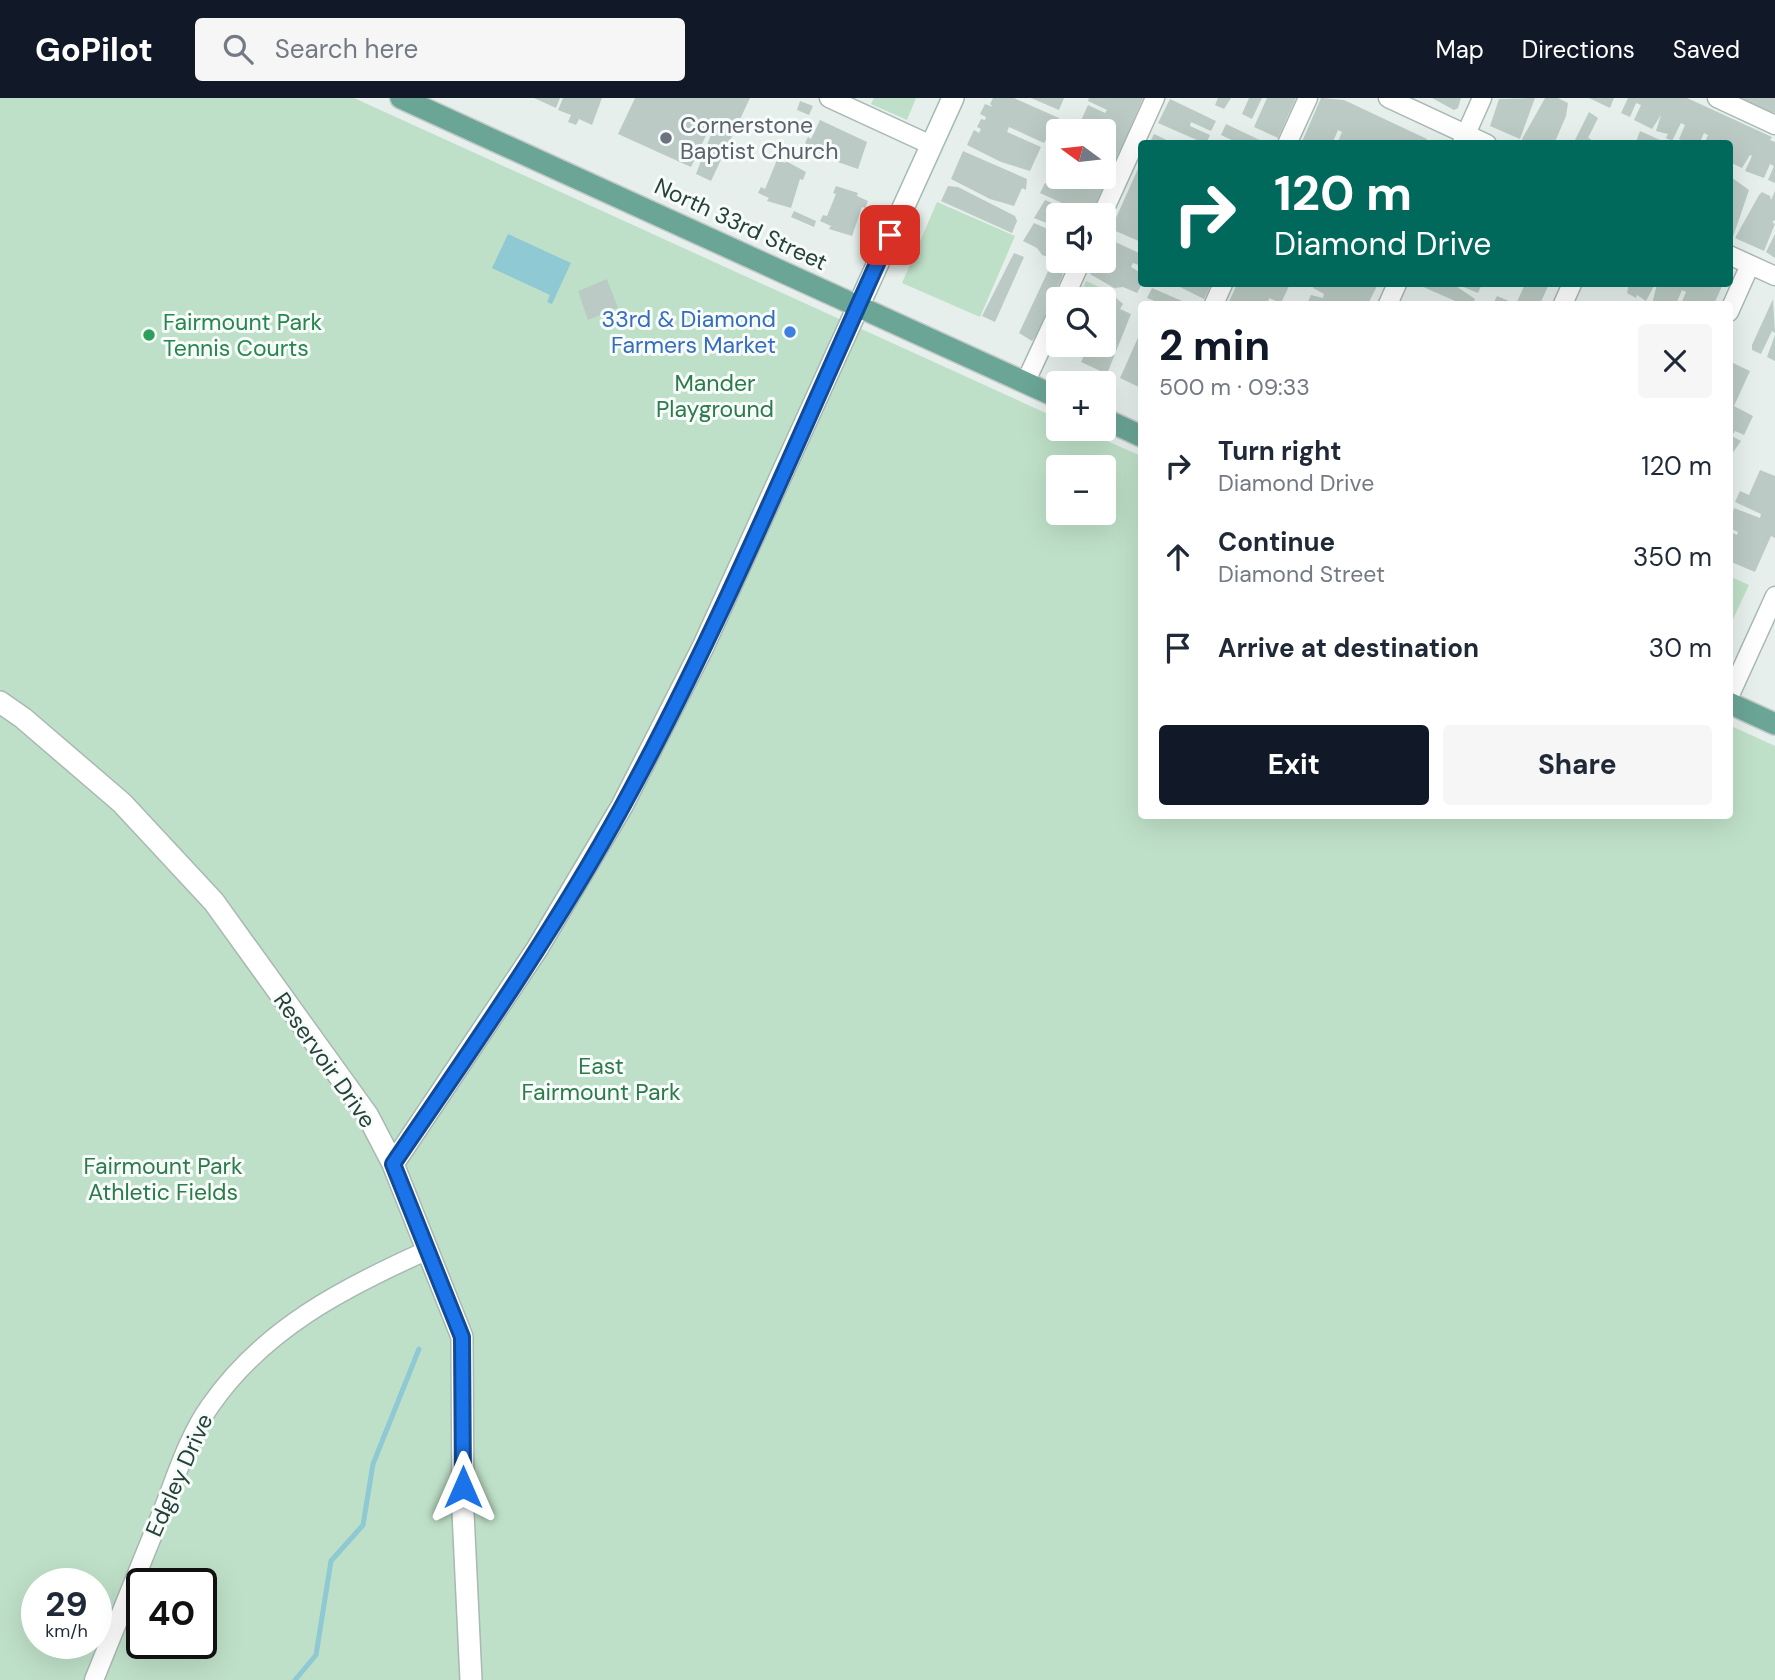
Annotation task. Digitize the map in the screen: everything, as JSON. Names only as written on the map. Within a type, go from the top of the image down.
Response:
[{"type":"main road","name":"North 33rd Street","points":[[407,99],[1046,392]]},
{"type":"main road","points":[[1116,425],[1138,435]]},
{"type":"main road","points":[[1733,705],[1775,724]]},
{"type":"street","points":[[829,98],[931,145]]},
{"type":"street","points":[[393,1164],[537,949],[622,806],[677,701],[953,98]]},
{"type":"street","points":[[1107,203],[1155,98]]},
{"type":"street","points":[[1289,140],[1308,98]]},
{"type":"street","points":[[1388,98],[1463,139],[1482,98]]},
{"type":"street","points":[[1717,98],[1775,125]]},
{"type":"street","points":[[1733,258],[1775,276]]},
{"type":"street","points":[[1733,303],[1750,265]]},
{"type":"street","points":[[1026,383],[1046,339]]},
{"type":"street","points":[[1733,688],[1775,596]]},
{"type":"street","name":"Reservoir Drive","points":[[0,702],[122,803],[214,902],[368,1116],[393,1164],[462,1337],[463,1512],[471,1680]]},
{"type":"street","name":"Edgley Drive","points":[[94,1680],[186,1450],[209,1406],[243,1366],[302,1315],[376,1272],[428,1250]]},
{"type":"green space","name":"East Fairmount Park","points":[[0,98],[354,98],[1046,413],[1046,441],[1107,441],[1138,455],[1138,819],[1733,819],[1733,727],[1775,746],[1775,1680],[0,1680]]},
{"type":"green space","points":[[874,98],[916,98],[907,120],[871,104]]},
{"type":"green space","points":[[937,202],[1015,236],[980,317],[902,283]]},
{"type":"green space","points":[[1086,281],[1099,287],[1083,287]]},
{"type":"green space","points":[[1733,578],[1749,585],[1733,619]]},
{"type":"water","points":[[508,234],[571,263],[552,304],[547,302],[550,295],[492,268]]},
{"type":"building","points":[[534,98],[560,98],[556,108]]},
{"type":"building","points":[[563,98],[602,98],[592,125],[579,119],[576,125],[568,122],[571,115],[558,110]]},
{"type":"building","name":"Cornerstone Baptist Church","points":[[635,98],[750,98],[711,181],[696,174],[715,124],[712,123],[691,167],[618,134]]},
{"type":"building","points":[[993,98],[1014,98],[1059,118],[1046,119],[1044,143],[1009,127],[1007,132],[1041,147],[1030,171],[1001,162],[967,145],[974,130],[979,133],[981,129],[977,127],[981,119],[985,120],[986,117],[980,114],[985,104],[993,107],[990,104]]},
{"type":"building","points":[[1031,98],[1064,98],[1059,110]]},
{"type":"building","points":[[1089,98],[1143,98],[1117,160],[1116,119],[1082,119],[1088,105],[1105,113],[1107,110],[1088,101]]},
{"type":"building","points":[[1218,98],[1231,98],[1224,109],[1215,105]]},
{"type":"building","points":[[1249,98],[1262,98],[1252,119],[1242,114]]},
{"type":"building","points":[[1267,98],[1296,98],[1278,138],[1254,127]]},
{"type":"building","points":[[1321,98],[1344,100],[1427,139],[1339,140],[1342,132],[1338,130],[1334,140],[1303,140]]},
{"type":"building","points":[[1432,98],[1461,98],[1458,108],[1454,110]]},
{"type":"building","points":[[1535,98],[1520,139],[1490,126],[1499,99]]},
{"type":"building","points":[[1545,98],[1558,98],[1568,103],[1566,116],[1556,140],[1522,139]]},
{"type":"building","points":[[1589,98],[1614,98],[1610,108]]},
{"type":"building","points":[[1628,98],[1687,98],[1772,137],[1770,140],[1775,142],[1775,183],[1768,180],[1774,166],[1770,164],[1764,178],[1745,171],[1752,156],[1750,155],[1742,168],[1733,164],[1733,140],[1706,140],[1708,135],[1704,133],[1701,140],[1681,140],[1679,139],[1685,125],[1681,123],[1670,140],[1666,138],[1668,134],[1656,131],[1661,115],[1652,129],[1634,120],[1641,105],[1636,103],[1630,117],[1621,113]]},
{"type":"building","points":[[1738,98],[1775,98],[1775,113],[1769,112]]},
{"type":"building","points":[[1170,99],[1216,121],[1211,131],[1191,122],[1190,126],[1210,135],[1208,140],[1197,140],[1158,123]]},
{"type":"building","points":[[800,101],[813,106],[809,115],[797,110]]},
{"type":"building","points":[[1589,112],[1598,118],[1588,138],[1591,140],[1575,140]]},
{"type":"building","points":[[820,120],[867,142],[858,169],[832,160],[834,158],[828,155],[827,158],[805,143],[808,137],[811,139]]},
{"type":"building","points":[[1226,124],[1260,140],[1232,140],[1221,135]]},
{"type":"building","points":[[1640,131],[1660,140],[1637,140]]},
{"type":"building","points":[[1154,134],[1167,140],[1151,140]]},
{"type":"building","points":[[963,151],[1027,179],[1026,190],[1022,188],[1014,206],[990,199],[951,179]]},
{"type":"building","points":[[777,160],[786,161],[806,172],[803,180],[800,179],[791,208],[767,201],[769,198],[758,193],[761,187],[765,189]]},
{"type":"building","points":[[1138,169],[1138,241],[1116,231],[1116,218]]},
{"type":"building","points":[[1733,178],[1749,190],[1733,237]]},
{"type":"building","points":[[1045,183],[1046,189],[1103,189],[1096,203],[1062,203],[1040,193]]},
{"type":"building","points":[[836,186],[858,193],[857,196],[868,201],[865,208],[862,207],[852,236],[829,229],[831,226],[820,221],[823,215],[827,216],[836,194],[833,193]]},
{"type":"building","points":[[948,186],[958,187],[1015,216],[1017,221],[1012,233],[941,201]]},
{"type":"building","points":[[1775,191],[1775,220],[1772,222],[1775,224],[1764,251],[1735,238],[1759,195],[1762,192],[1770,196],[1771,200]]},
{"type":"building","points":[[1045,200],[1052,203],[1046,203],[1046,223],[1034,218]]},
{"type":"building","points":[[794,211],[816,221],[814,227],[791,217]]},
{"type":"building","points":[[1034,223],[1046,228],[1046,256],[1023,241]]},
{"type":"building","points":[[1775,234],[1775,258],[1766,252]]},
{"type":"building","points":[[1116,242],[1138,253],[1138,265],[1133,263],[1131,267],[1138,271],[1138,287],[1140,287],[1137,293],[1123,287],[1112,287],[1090,274],[1116,273]]},
{"type":"building","points":[[1014,253],[1024,257],[995,322],[982,316]]},
{"type":"building","points":[[1047,273],[1063,273],[1057,287],[1046,287],[1046,313],[1039,332],[1032,341],[1019,333]]},
{"type":"building","points":[[607,279],[618,308],[588,320],[578,291]]},
{"type":"building","points":[[1180,287],[1210,287],[1204,299]]},
{"type":"building","points":[[1236,287],[1289,287],[1282,301],[1269,298],[1268,301],[1229,301]]},
{"type":"building","points":[[1376,287],[1370,301],[1308,301],[1311,295],[1323,298],[1324,294],[1313,288]]},
{"type":"building","points":[[1423,287],[1457,287],[1475,299],[1455,301]]},
{"type":"building","points":[[1463,287],[1481,287],[1478,293]]},
{"type":"building","points":[[1524,287],[1548,287],[1541,301],[1517,301]]},
{"type":"building","points":[[1628,287],[1653,287],[1646,301],[1627,293]]},
{"type":"building","points":[[1656,287],[1722,287],[1715,301],[1682,301],[1686,292],[1682,290],[1677,301],[1653,301]]},
{"type":"building","points":[[1152,288],[1182,301],[1154,301],[1147,298]]},
{"type":"building","points":[[1497,296],[1509,301],[1494,301]]},
{"type":"building","points":[[1116,298],[1123,304],[1120,309],[1131,314],[1116,352]]},
{"type":"building","points":[[1773,299],[1775,333],[1772,331],[1761,354],[1752,350],[1752,345]]},
{"type":"building","points":[[1775,335],[1775,361],[1767,357]]},
{"type":"building","points":[[1138,338],[1138,387],[1120,378]]},
{"type":"building","points":[[1083,357],[1114,357],[1108,371],[1100,371],[1081,362]]},
{"type":"building","points":[[1733,363],[1750,371],[1734,406],[1753,416],[1744,435],[1735,431],[1733,434]]},
{"type":"building","points":[[1733,437],[1741,441],[1733,452]]},
{"type":"building","points":[[1760,470],[1775,476],[1775,538],[1771,536],[1755,572],[1733,563],[1733,533],[1737,535],[1738,532],[1733,530],[1734,508],[1760,518],[1761,514],[1735,502],[1740,491],[1749,495]]},
{"type":"waterway","points":[[295,1680],[316,1655],[331,1561],[363,1525],[373,1464],[419,1349]]},
{"type":"place","name":"Cornerstone Baptist Church","points":[[666,138]]},
{"type":"place","name":"33rd & Diamond Farmers Market","points":[[790,332]]},
{"type":"place","name":"Fairmount Park Tennis Courts","points":[[149,335]]},
{"type":"route","points":[[463,1487],[462,1337],[393,1164],[537,949],[622,806],[694,665],[890,235]]},
{"type":"park label","name":"Mander Playground","points":[[715,396]]},
{"type":"park label","name":"Fairmount Park Athletic Fields","points":[[163,1179]]}]
